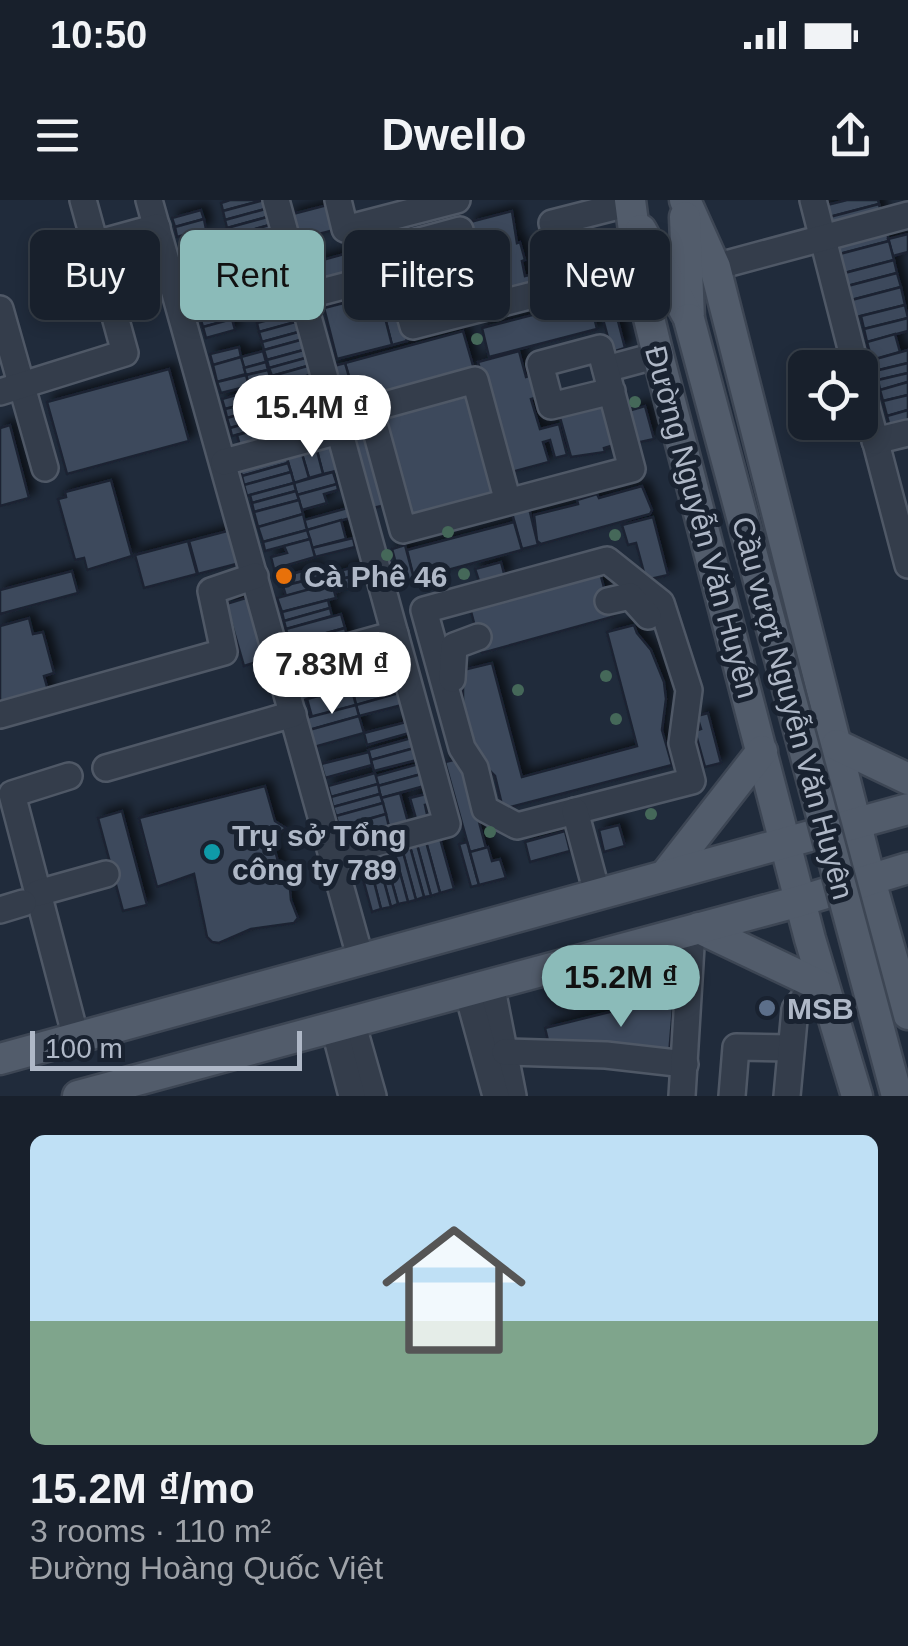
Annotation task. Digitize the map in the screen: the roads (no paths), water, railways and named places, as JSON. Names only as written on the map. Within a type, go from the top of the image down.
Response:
[{"type":"main road","points":[[684,200],[715,268],[870,880],[908,1014]]},
{"type":"main road","name":"Cầu vượt Nguyễn Văn Huyên","points":[[684,200],[689,319]]},
{"type":"main road","name":"Cầu vượt Nguyễn Văn Huyên","points":[[632,207],[689,319],[896,1096]]},
{"type":"main road","name":"Đường Nguyễn Văn Huyên","points":[[632,207],[641,285],[658,355],[784,842],[856,1096]]},
{"type":"main road","points":[[748,696],[762,714],[774,723],[786,725],[799,721],[808,712],[821,680]]},
{"type":"main road","points":[[837,745],[908,779]]},
{"type":"main road","points":[[666,874],[762,750]]},
{"type":"main road","points":[[0,1059],[908,809]]},
{"type":"main road","points":[[88,1095],[908,868]]},
{"type":"main road","points":[[695,929],[823,987]]},
{"type":"main road","points":[[841,1040],[843,1024],[859,1003],[873,1000],[884,1004],[908,1024]]},
{"type":"street","points":[[83,200],[91,230]]},
{"type":"street","points":[[276,200],[447,824],[332,855]]},
{"type":"street","points":[[338,200],[345,229],[457,200]]},
{"type":"street","points":[[812,200],[851,350]]},
{"type":"street","points":[[510,301],[568,286],[552,223],[632,207]]},
{"type":"street","points":[[118,230],[154,208],[361,960]]},
{"type":"street","points":[[715,268],[908,216]]},
{"type":"street","points":[[0,309],[11,388],[46,468]]},
{"type":"street","points":[[11,388],[125,353],[116,320]]},
{"type":"street","points":[[410,320],[412,326],[435,320]]},
{"type":"street","points":[[508,502],[475,380],[370,409],[403,530],[632,469],[609,380],[658,355]]},
{"type":"street","points":[[224,462],[339,431]]},
{"type":"street","points":[[908,433],[876,442],[908,565]]},
{"type":"street","points":[[608,560],[661,603],[689,690],[682,743],[692,781],[517,826],[485,809],[475,768],[462,748],[452,708],[424,610],[608,560]]},
{"type":"street","points":[[0,716],[224,652],[210,591],[255,576]]},
{"type":"street","points":[[608,601],[633,597],[678,655]]},
{"type":"street","points":[[280,666],[395,634]]},
{"type":"street","points":[[452,708],[454,646],[478,637]]},
{"type":"street","points":[[106,768],[293,714]]},
{"type":"street","points":[[70,776],[12,794],[20,902],[76,1038]]},
{"type":"street","points":[[575,811],[597,893]]},
{"type":"street","points":[[20,902],[106,874]]},
{"type":"street","points":[[682,1096],[695,929]]},
{"type":"street","points":[[479,987],[505,1052],[513,1096]]},
{"type":"street","points":[[479,987],[496,1096]]},
{"type":"street","points":[[786,1096],[795,1009],[804,997],[823,987]]},
{"type":"street","points":[[343,1024],[352,1095]]},
{"type":"street","points":[[732,1096],[736,1047],[791,1048]]},
{"type":"street","points":[[505,1052],[685,1064]]},
{"type":"place","name":"Cà Phê 46","points":[[284,576]]},
{"type":"place","name":"Trụ sở Tổng công ty 789","points":[[212,852]]},
{"type":"place","name":"MSB","points":[[767,1008]]}]
